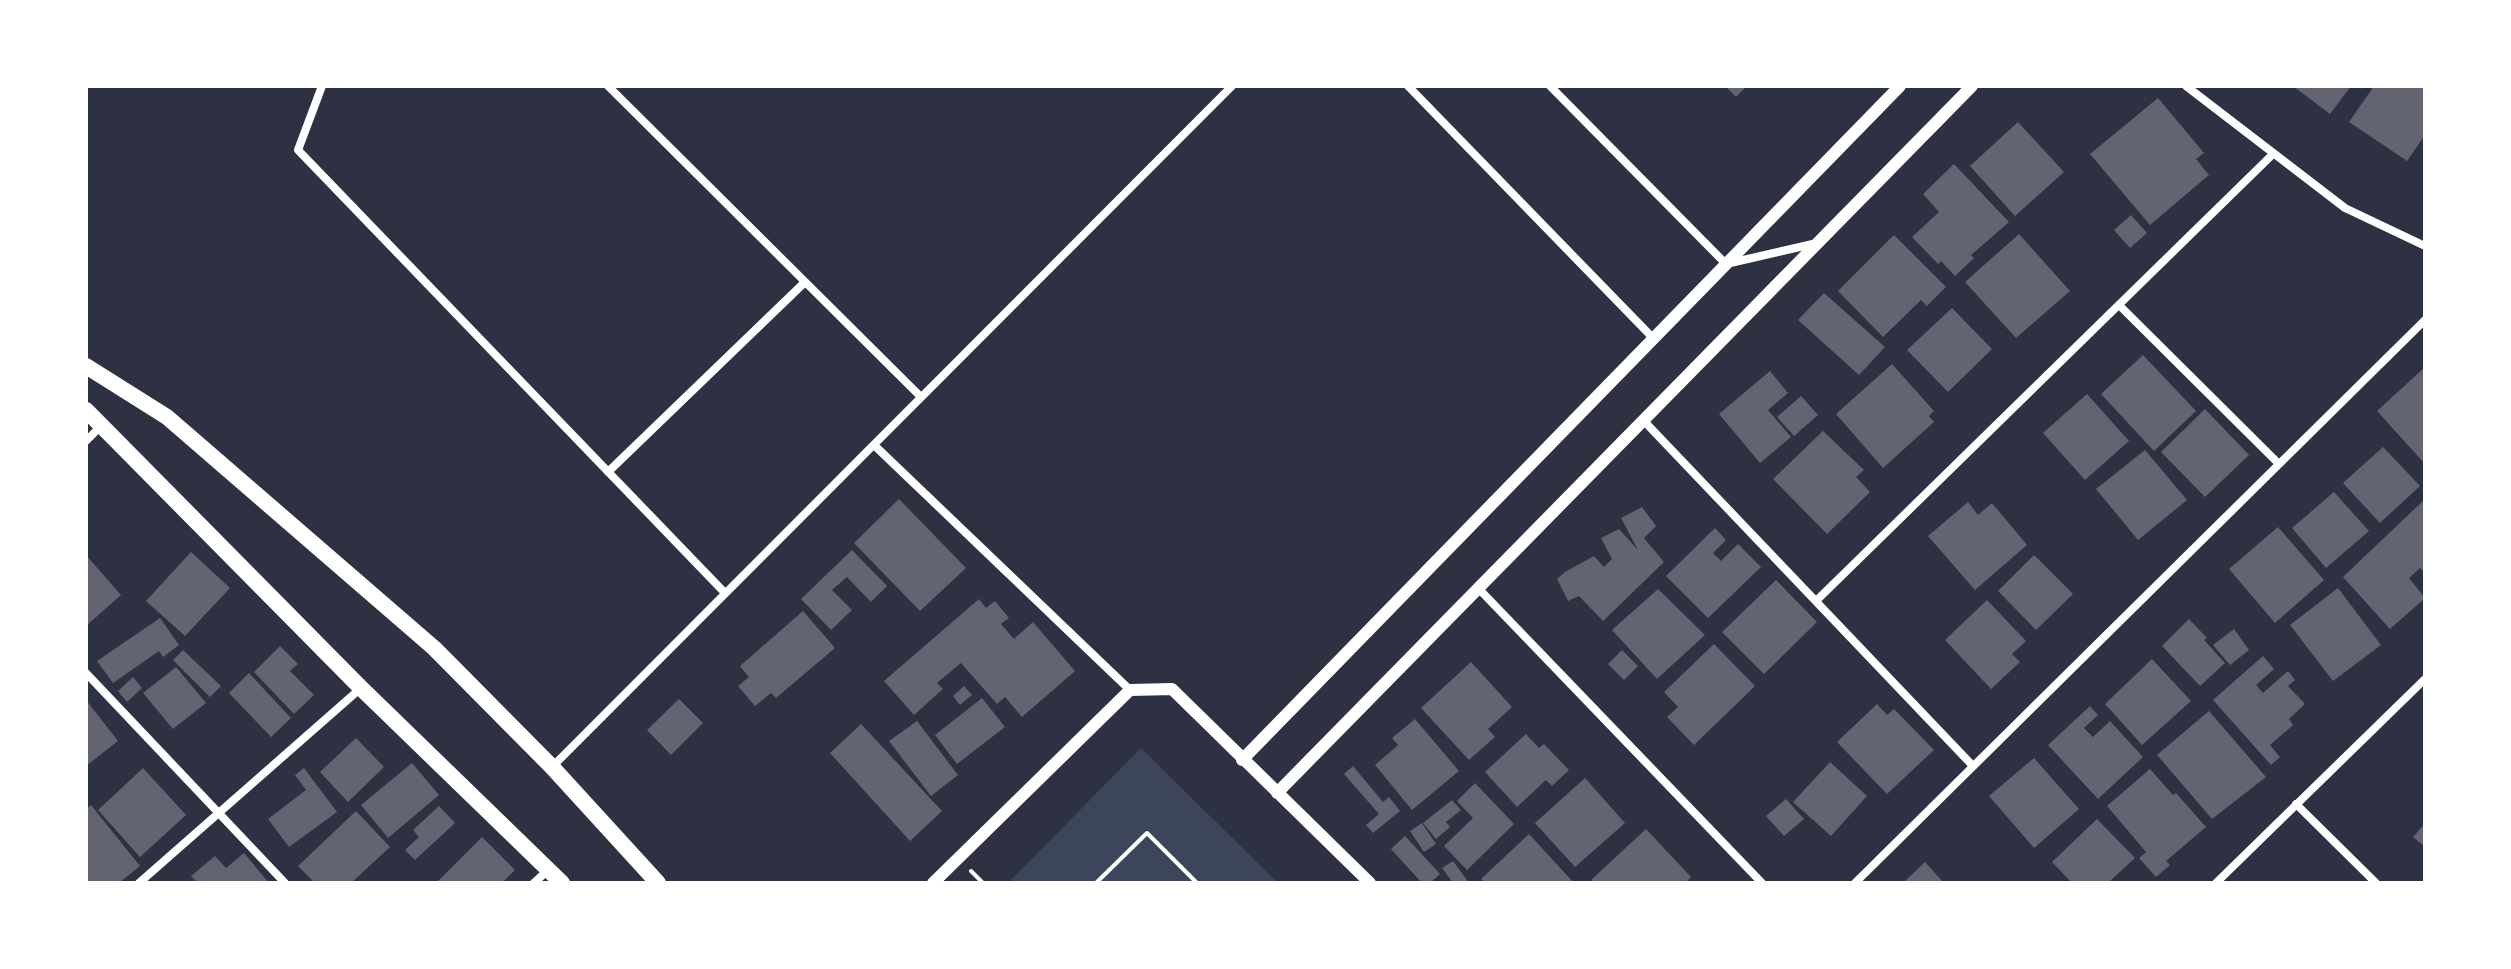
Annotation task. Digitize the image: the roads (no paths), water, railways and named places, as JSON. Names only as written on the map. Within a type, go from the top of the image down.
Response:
[{"type":"main road","points":[[86,366],[167,417],[434,648],[552,767],[658,883]]},
{"type":"main road","points":[[86,410],[361,688],[562,883]]},
{"type":"street","points":[[322,86],[298,150],[725,593]]},
{"type":"street","points":[[608,86],[921,397]]},
{"type":"street","points":[[552,767],[1232,86]]},
{"type":"street","points":[[1408,86],[1653,338]]},
{"type":"street","points":[[1550,86],[1726,264]]},
{"type":"street","points":[[1242,760],[1900,86]]},
{"type":"street","points":[[1277,793],[1972,86]]},
{"type":"street","points":[[2186,86],[2345,208],[2425,246]]},
{"type":"street","points":[[1816,601],[2273,154]]},
{"type":"street","points":[[1726,264],[1818,242]]},
{"type":"street","points":[[608,472],[805,282]]},
{"type":"street","points":[[2119,305],[2279,464]]},
{"type":"street","points":[[1855,883],[2425,320]]},
{"type":"street","points":[[1643,420],[1973,766]]},
{"type":"street","points":[[86,441],[103,425]]},
{"type":"street","points":[[874,445],[1130,690]]},
{"type":"street","points":[[1478,588],[1762,883]]},
{"type":"street","points":[[86,673],[285,883]]},
{"type":"street","points":[[2216,883],[2425,679]]},
{"type":"street","points":[[139,883],[361,688]]},
{"type":"street","points":[[933,883],[1130,690],[1172,689],[1370,883]]},
{"type":"street","points":[[2296,804],[2376,883]]},
{"type":"street","points":[[534,883],[548,869]]}]
